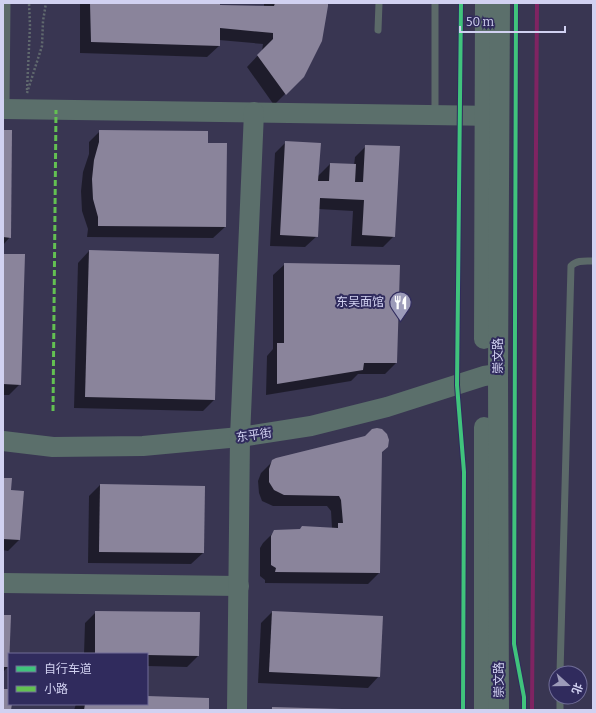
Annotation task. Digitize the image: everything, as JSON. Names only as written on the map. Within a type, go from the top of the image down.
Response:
[{"type":"street","name":"崇文路","points":[[484,710],[491,375],[492,116],[485,3]]},
{"type":"street","name":"崇文路","points":[[492,116],[500,3]]},
{"type":"street","points":[[4,109],[492,116]]},
{"type":"street","points":[[237,710],[240,437],[254,112]]},
{"type":"street","name":"崇文路","points":[[491,375],[499,710]]},
{"type":"street","name":"东平街","points":[[3,441],[53,447],[143,446],[240,437],[311,426],[387,406],[491,375]]},
{"type":"street","points":[[3,583],[239,586]]},
{"type":"lane","points":[[4,109],[7,3]]},
{"type":"lane","points":[[378,30],[379,3]]},
{"type":"lane","points":[[435,3],[435,115]]},
{"type":"lane","points":[[560,665],[571,266],[575,262],[593,261]]},
{"type":"path","points":[[29,3],[30,26],[26,94],[34,74],[42,46],[43,22],[46,3]]},
{"type":"building","points":[[90,3],[220,3],[220,5],[274,6],[275,3],[328,3],[328,6],[322,41],[304,77],[286,95],[257,55],[273,39],[273,33],[220,28],[220,46],[91,42]]},
{"type":"building","points":[[3,130],[12,130],[11,238],[3,237]]},
{"type":"building","points":[[99,130],[208,131],[208,143],[227,143],[226,227],[98,226],[98,217],[93,199],[92,179],[94,160],[99,142]]},
{"type":"building","points":[[285,141],[321,143],[318,181],[329,181],[330,163],[356,164],[355,182],[363,182],[365,145],[400,146],[395,237],[362,235],[364,200],[320,198],[318,237],[280,235]]},
{"type":"building","points":[[89,250],[219,254],[215,400],[85,397]]},
{"type":"building","points":[[3,254],[25,254],[21,385],[3,384]]},
{"type":"building","points":[[284,263],[400,265],[397,363],[364,363],[363,370],[277,384],[277,343],[284,343]]},
{"type":"building","points":[[372,429],[382,429],[387,434],[389,440],[388,447],[382,452],[380,573],[275,572],[276,568],[271,565],[271,536],[274,530],[300,529],[302,526],[338,528],[338,523],[343,523],[341,500],[339,496],[284,495],[274,490],[269,482],[269,469],[272,460],[365,436]]},
{"type":"building","points":[[3,478],[12,478],[11,490],[24,491],[20,540],[3,539]]},
{"type":"building","points":[[100,484],[205,486],[204,553],[99,552]]},
{"type":"building","points":[[95,611],[200,612],[199,656],[148,655],[148,653],[95,653]]},
{"type":"building","points":[[272,611],[383,616],[380,677],[269,672]]},
{"type":"building","points":[[3,615],[11,615],[8,667],[3,667]]},
{"type":"building","points":[[3,689],[8,689],[8,705],[12,705],[11,710],[3,710]]},
{"type":"building","points":[[148,696],[209,698],[209,710],[84,710],[85,705],[148,705]]},
{"type":"building","points":[[272,707],[342,709],[342,710],[272,710]]},
{"type":"waterway","points":[[532,710],[537,3]]},
{"type":"marked path","points":[[53,411],[56,110]]},
{"type":"cycle path","points":[[461,3],[457,385],[464,472],[463,710]]},
{"type":"cycle path","points":[[516,3],[514,644],[524,697],[524,710]]},
{"type":"place","name":"东吴面馆","points":[[400,322]]}]
